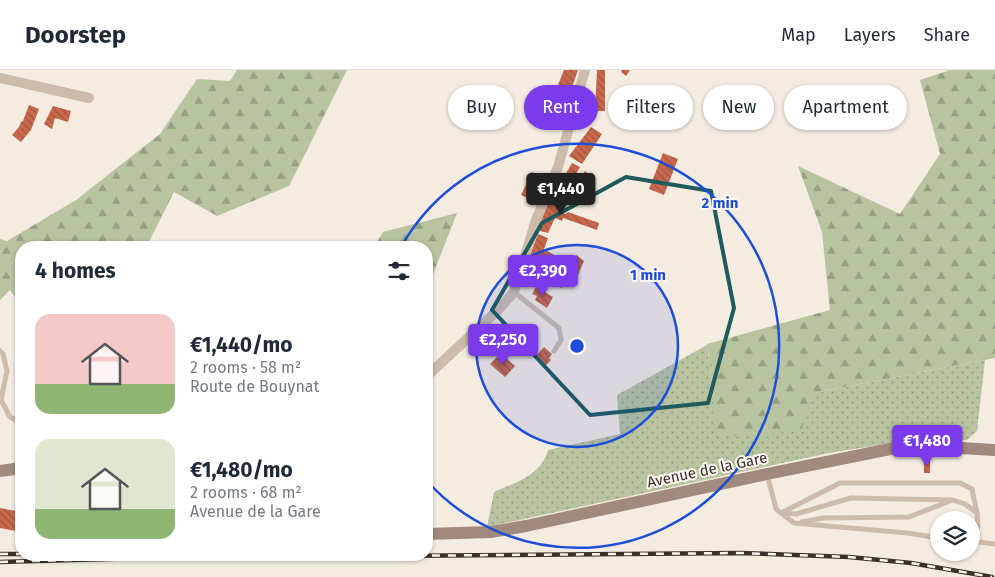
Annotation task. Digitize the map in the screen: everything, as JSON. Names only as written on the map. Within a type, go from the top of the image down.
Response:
[{"type":"street","points":[[433,370],[499,309],[514,292],[536,220],[558,167],[585,70]]},
{"type":"street","points":[[0,78],[89,98]]},
{"type":"street","name":"Avenue de la Gare","points":[[433,534],[491,532],[517,528],[895,448],[943,447],[995,450]]},
{"type":"street","points":[[0,471],[15,469]]},
{"type":"lane","points":[[514,292],[559,328],[560,340],[554,351]]},
{"type":"lane","points":[[0,351],[3,354],[7,371],[1,400],[10,417],[15,420]]},
{"type":"lane","points":[[767,474],[776,509],[794,524],[930,537]]},
{"type":"lane","points":[[781,513],[840,483],[960,483],[972,489],[977,511]]},
{"type":"lane","points":[[781,513],[796,514],[851,498],[953,500],[965,504],[974,511]]},
{"type":"lane","points":[[794,524],[823,518],[909,517],[953,500]]},
{"type":"lane","points":[[980,542],[995,544]]},
{"type":"highlighted area","points":[[626,177],[711,191],[734,308],[708,403],[590,415],[492,310],[542,223]]},
{"type":"green space","points":[[237,70],[347,70],[289,186],[217,216],[174,192],[150,241],[15,241],[15,297],[10,290],[0,300],[0,239],[7,241],[76,200],[160,134],[197,79],[230,81]]},
{"type":"green space","points":[[950,70],[995,70],[995,358],[813,393],[801,431],[729,436],[713,431],[713,391],[707,344],[830,310],[822,232],[798,166],[900,214],[940,154],[920,80]]},
{"type":"green space","points":[[457,213],[433,274],[433,241],[378,241],[383,232]]},
{"type":"green space","points":[[707,345],[713,391],[713,430],[813,393],[985,360],[977,431],[967,440],[911,440],[829,453],[487,527],[494,492],[534,472],[545,459],[548,450],[620,434],[617,395]]},
{"type":"building","points":[[564,70],[578,70],[573,85],[558,85]]},
{"type":"building","points":[[597,70],[605,70],[605,111],[598,111],[598,85],[596,85]]},
{"type":"building","points":[[622,70],[630,70],[626,76],[621,72]]},
{"type":"building","points":[[29,105],[39,109],[31,130],[21,142],[12,135],[23,121]]},
{"type":"building","points":[[53,106],[71,111],[68,122],[55,118],[52,129],[44,124]]},
{"type":"building","points":[[589,130],[596,130],[602,134],[582,164],[569,156]]},
{"type":"building","points":[[663,153],[678,159],[664,195],[649,189]]},
{"type":"building","points":[[572,163],[580,167],[566,191],[558,187]]},
{"type":"building","points":[[585,171],[589,174],[585,179],[581,177]]},
{"type":"building","points":[[532,172],[543,177],[532,200],[521,195]]},
{"type":"building","points":[[554,186],[560,189],[556,201],[560,203],[562,200],[566,203],[564,207],[561,205],[558,211],[565,214],[568,212],[599,223],[597,230],[563,218],[562,221],[555,218],[548,233],[540,231],[539,227]]},
{"type":"building","points":[[562,190],[566,193],[563,200],[559,198]]},
{"type":"building","points":[[538,234],[548,238],[544,249],[566,262],[571,264],[576,255],[584,261],[572,283],[566,279],[561,288],[552,282],[550,285],[536,277],[537,274],[528,269],[533,260],[529,258]]},
{"type":"building","points":[[536,287],[553,297],[547,308],[535,300],[537,296],[532,294]]},
{"type":"building","points":[[532,326],[535,334],[520,340],[520,344],[510,344],[510,340],[499,333],[503,327],[510,332],[510,328],[521,328],[520,333]]},
{"type":"building","points":[[492,332],[496,337],[489,344],[484,339]]},
{"type":"building","points":[[544,347],[552,354],[549,358],[551,360],[545,366],[535,357]]},
{"type":"building","points":[[497,357],[501,361],[505,357],[515,366],[505,377],[490,364]]},
{"type":"building","points":[[924,461],[930,461],[930,473],[924,473]]},
{"type":"building","points":[[0,508],[15,511],[15,531],[0,528]]},
{"type":"railway","points":[[433,556],[741,553],[849,557],[911,563],[992,577]]},
{"type":"railway","points":[[0,554],[15,554]]},
{"type":"railway","points":[[0,562],[36,561]]}]
